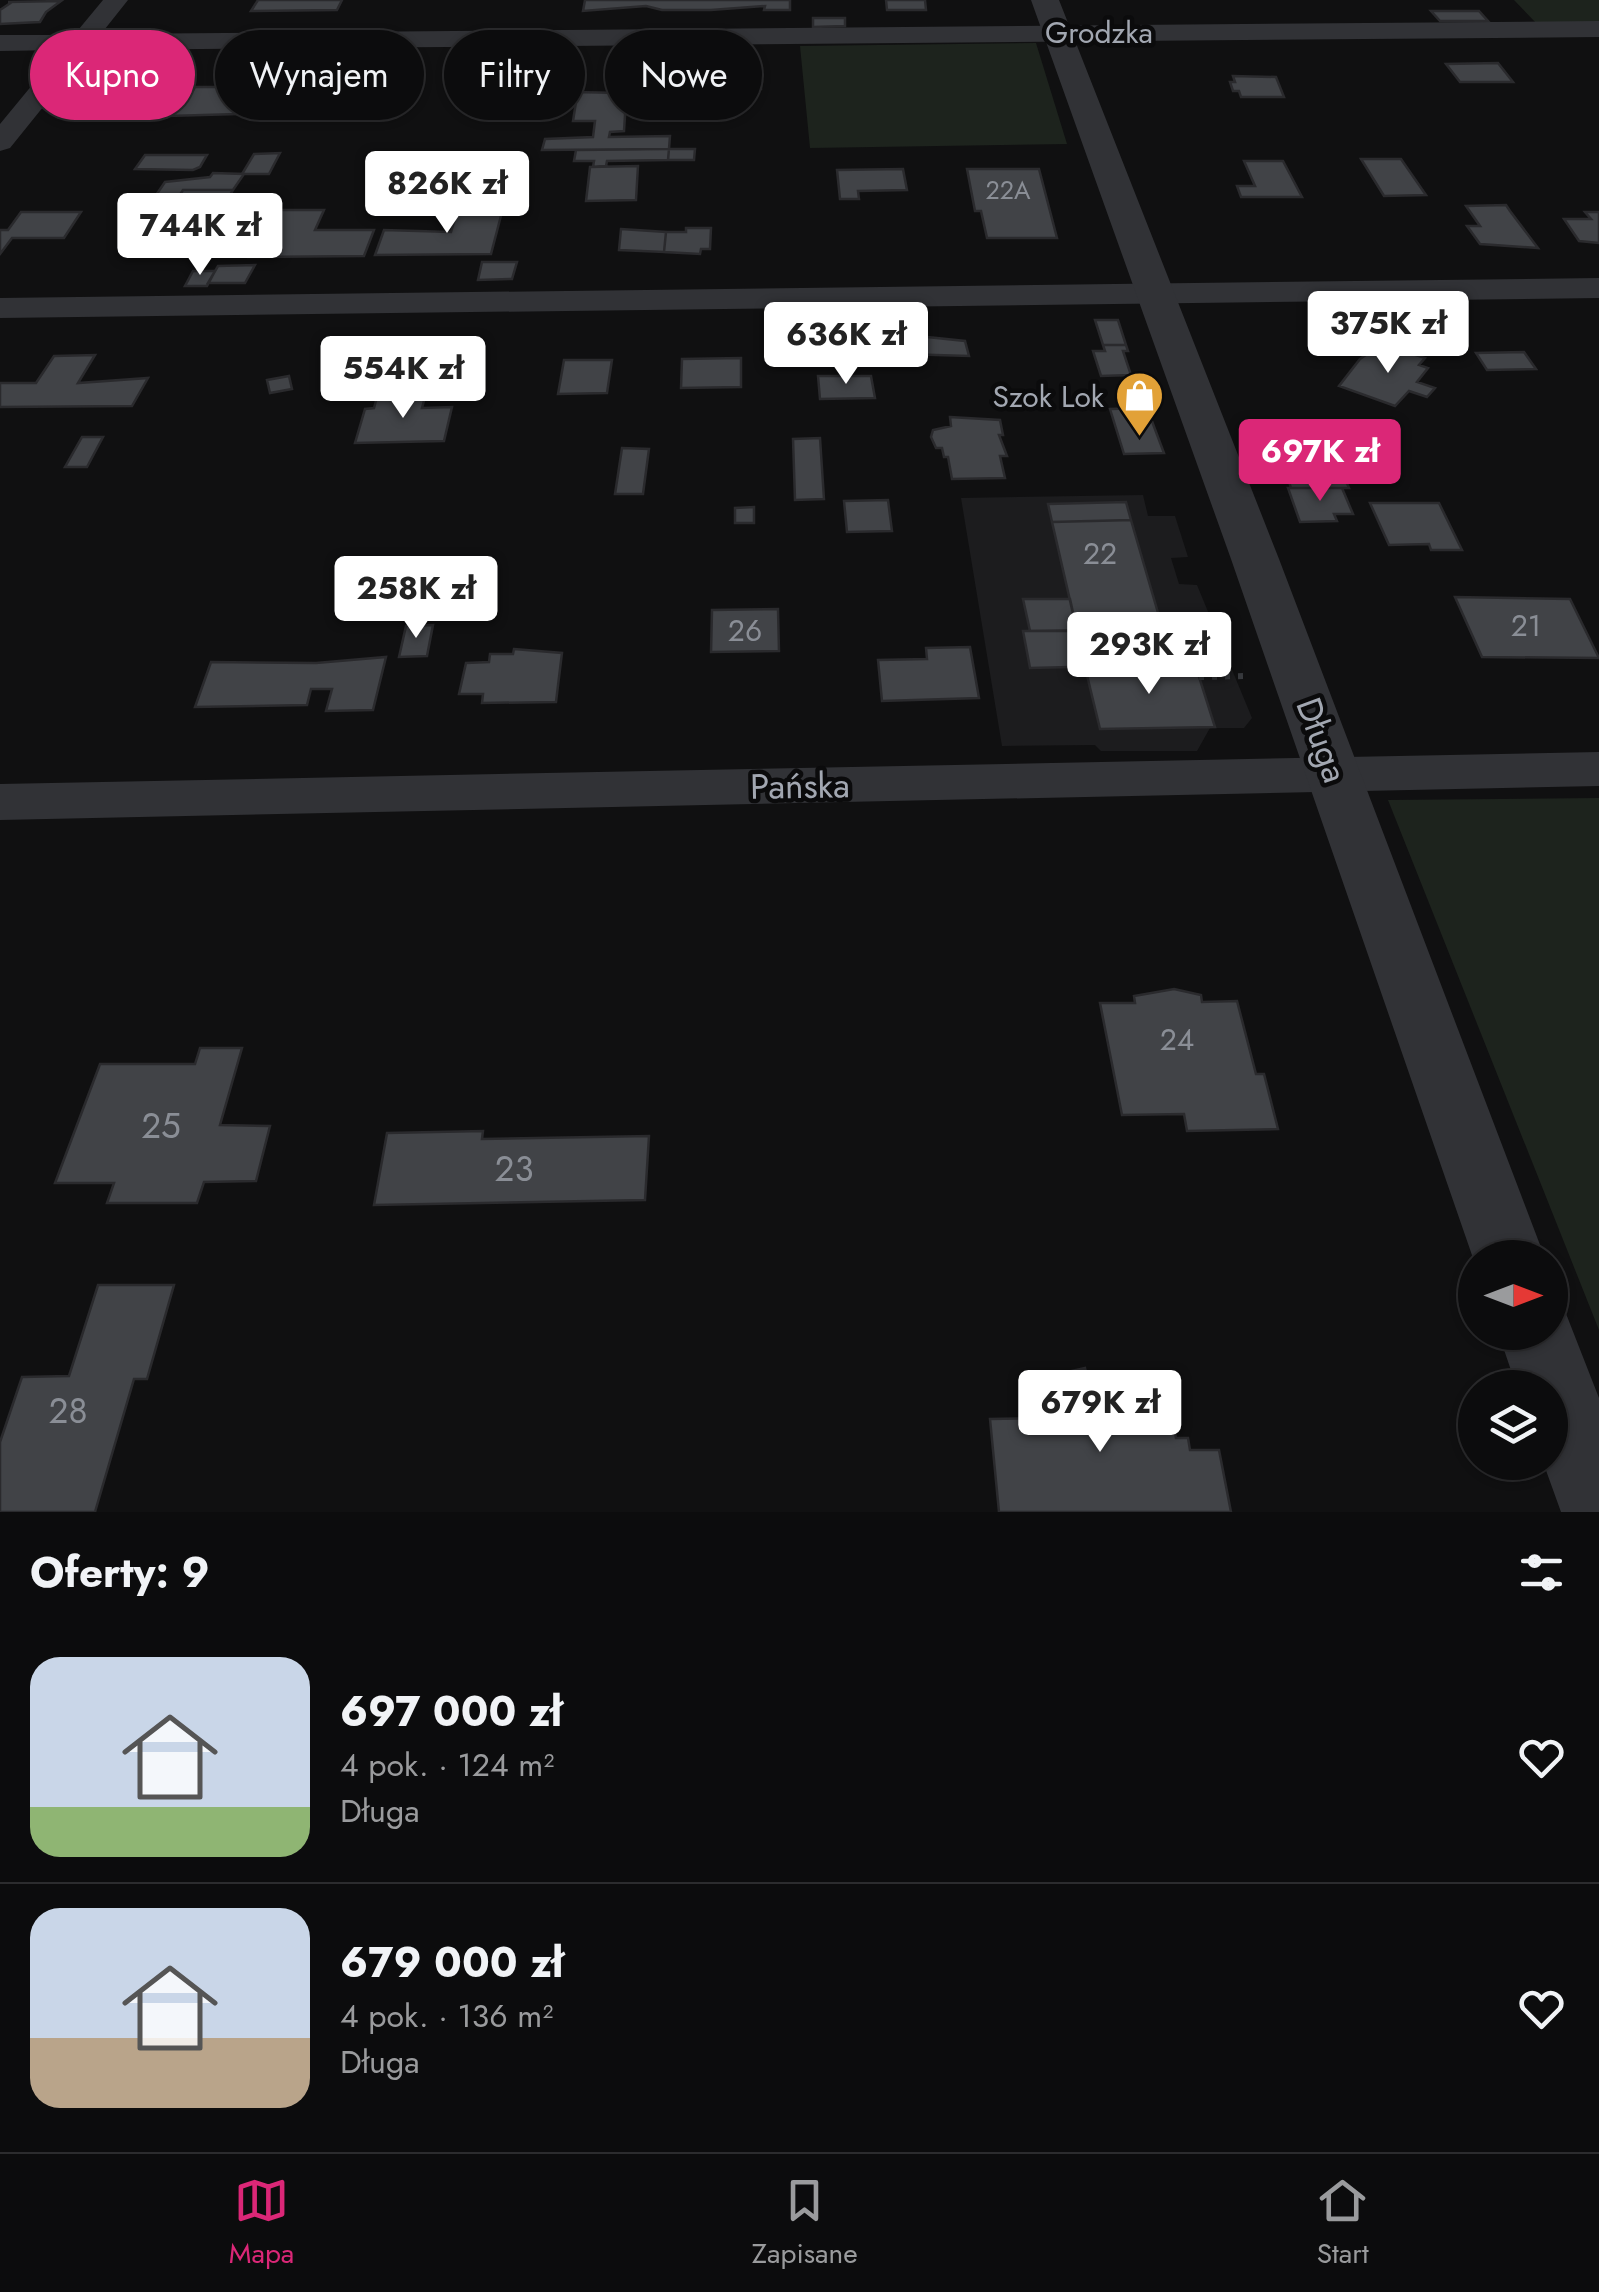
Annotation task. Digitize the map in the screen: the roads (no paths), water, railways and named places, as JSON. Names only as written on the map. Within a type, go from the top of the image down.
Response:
[{"type":"street","points":[[92,30],[116,0]]},
{"type":"street","name":"Grodzka","points":[[195,39],[1051,16],[1599,30]]},
{"type":"street","name":"Długa","points":[[1051,16],[1333,772],[1502,1240]]},
{"type":"street","name":"Grodzka","points":[[0,43],[30,43]]},
{"type":"street","points":[[0,142],[30,105]]},
{"type":"street","points":[[0,308],[1599,288]]},
{"type":"street","name":"Pańska","points":[[0,802],[1599,769]]},
{"type":"street","points":[[1543,1350],[1599,1506]]},
{"type":"place","name":"Szok Lok","points":[[1139,438]]}]
